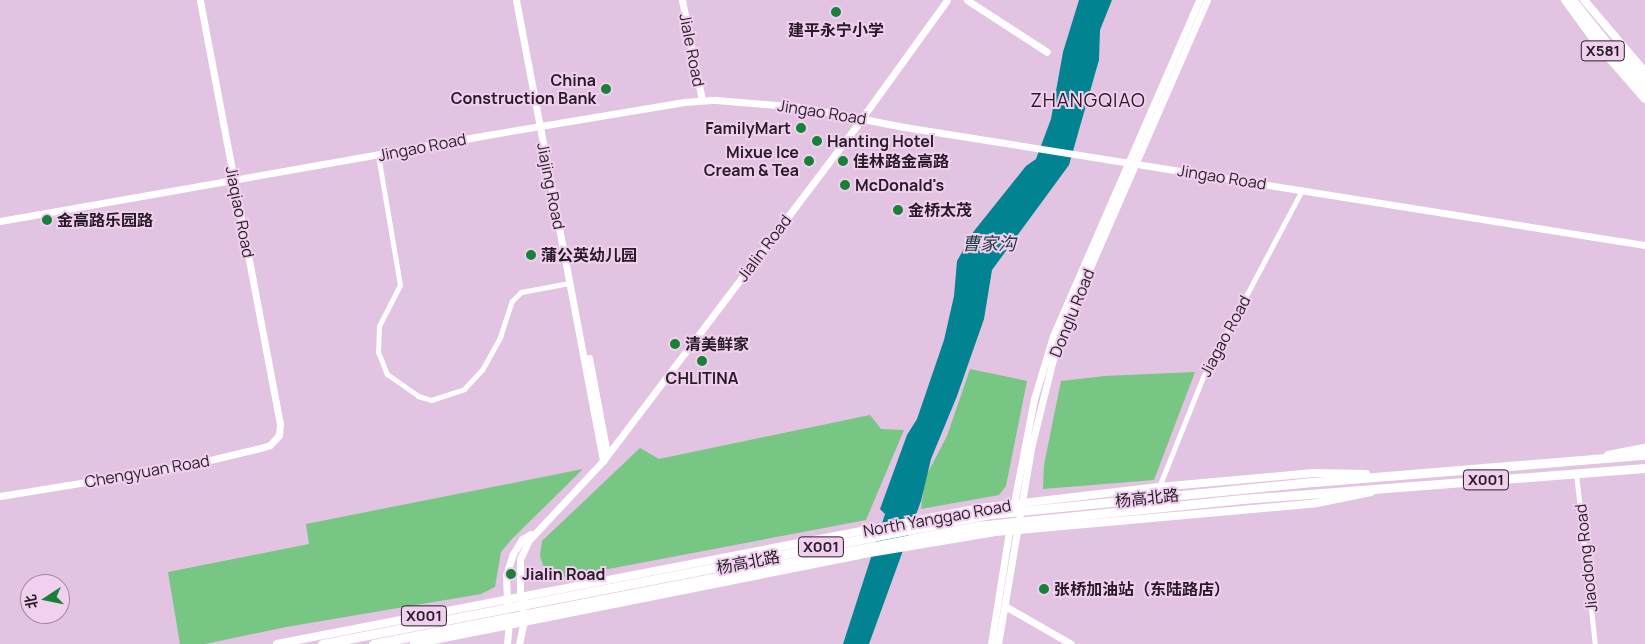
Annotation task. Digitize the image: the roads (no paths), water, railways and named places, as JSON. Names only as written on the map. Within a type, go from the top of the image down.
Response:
[{"type":"highway","points":[[1572,0],[1645,90]]},
{"type":"highway","points":[[1577,0],[1594,23],[1645,80]]},
{"type":"highway","name":"North Yanggao Road","points":[[1314,482],[1645,455]]},
{"type":"highway","name":"North Yanggao Road","points":[[1315,493],[1645,468]]},
{"type":"highway","name":"杨高北路","points":[[322,644],[991,514],[1314,482]]},
{"type":"highway","name":"杨高北路","points":[[373,644],[976,526],[1315,493]]},
{"type":"main road","name":"X581","points":[[1565,0],[1597,44],[1645,100]]},
{"type":"main road","name":"X581","points":[[1584,0],[1645,72]]},
{"type":"main road","name":"X001","points":[[1574,460],[1645,448]]},
{"type":"main road","name":"North Yanggao Road","points":[[277,644],[1018,503],[1159,487],[1313,473],[1395,475]]},
{"type":"main road","name":"North Yanggao Road","points":[[414,644],[908,546],[1013,530],[1317,503],[1396,488]]},
{"type":"street","name":"Jiaqiao Road","points":[[200,0],[280,424]]},
{"type":"street","name":"Jiajing Road","points":[[516,0],[605,458]]},
{"type":"street","name":"Jiale Road","points":[[682,0],[702,100]]},
{"type":"street","name":"Jialin Road","points":[[519,644],[524,621],[520,559],[523,549],[536,531],[605,458],[862,118],[947,0]]},
{"type":"street","points":[[967,0],[1047,52]]},
{"type":"street","name":"Donglu Road","points":[[990,644],[1018,503],[1036,422],[1053,359],[1068,318],[1199,0]]},
{"type":"street","name":"Donglu Road","points":[[1133,162],[1207,0]]},
{"type":"street","name":"Jingao Road","points":[[0,221],[542,126],[702,100],[747,101],[801,107],[1645,245]]},
{"type":"street","name":"Jiajing Road","points":[[542,126],[569,283],[605,458]]},
{"type":"street","points":[[378,155],[400,285],[379,326],[378,352],[387,374],[418,396],[431,400],[464,389],[482,370],[500,338],[512,300],[521,292],[569,283]]},
{"type":"street","name":"Jiagao Road","points":[[1159,487],[1203,377],[1302,190]]},
{"type":"street","name":"Chengyuan Road","points":[[0,496],[185,466],[254,450],[272,442],[279,435],[280,424]]},
{"type":"street","name":"Jiaodong Road","points":[[1576,473],[1594,644]]},
{"type":"street","name":"Donglu Road","points":[[998,644],[1005,606],[1013,530]]},
{"type":"street","points":[[507,644],[510,624],[506,575],[512,554],[522,539],[536,531]]},
{"type":"street","points":[[1005,606],[1070,644]]},
{"type":"water","name":"曹家沟","points":[[1079,0],[1112,0],[1100,30],[1099,60],[1069,165],[992,270],[984,319],[957,396],[931,459],[921,501],[869,644],[843,644],[885,514],[880,509],[907,435],[917,419],[944,340],[954,296],[957,261],[974,231],[1026,166],[1036,159],[1051,119],[1063,52]]},
{"type":"place","name":"建平永宁小学","points":[[836,12]]},
{"type":"place","name":"China Construction Bank","points":[[606,89]]},
{"type":"place","name":"FamilyMart","points":[[801,128]]},
{"type":"place","name":"Hanting Hotel","points":[[817,141]]},
{"type":"place","name":"Mixue Ice Cream & Tea","points":[[809,161]]},
{"type":"place","name":"佳林路金高路","points":[[843,161]]},
{"type":"place","name":"McDonald's","points":[[845,185]]},
{"type":"place","name":"金桥太茂","points":[[898,210]]},
{"type":"place","name":"金高路乐园路","points":[[47,220]]},
{"type":"place","name":"蒲公英幼儿园","points":[[531,255]]},
{"type":"place","name":"清美鲜家","points":[[675,344]]},
{"type":"place","name":"CHLITINA","points":[[702,361]]},
{"type":"place","name":"Jialin Road","points":[[511,574]]},
{"type":"place","name":"张桥加油站（东陆路店）","points":[[1044,589]]},
{"type":"district","name":"ZHANGQIAO","points":[[1088,101]]}]
